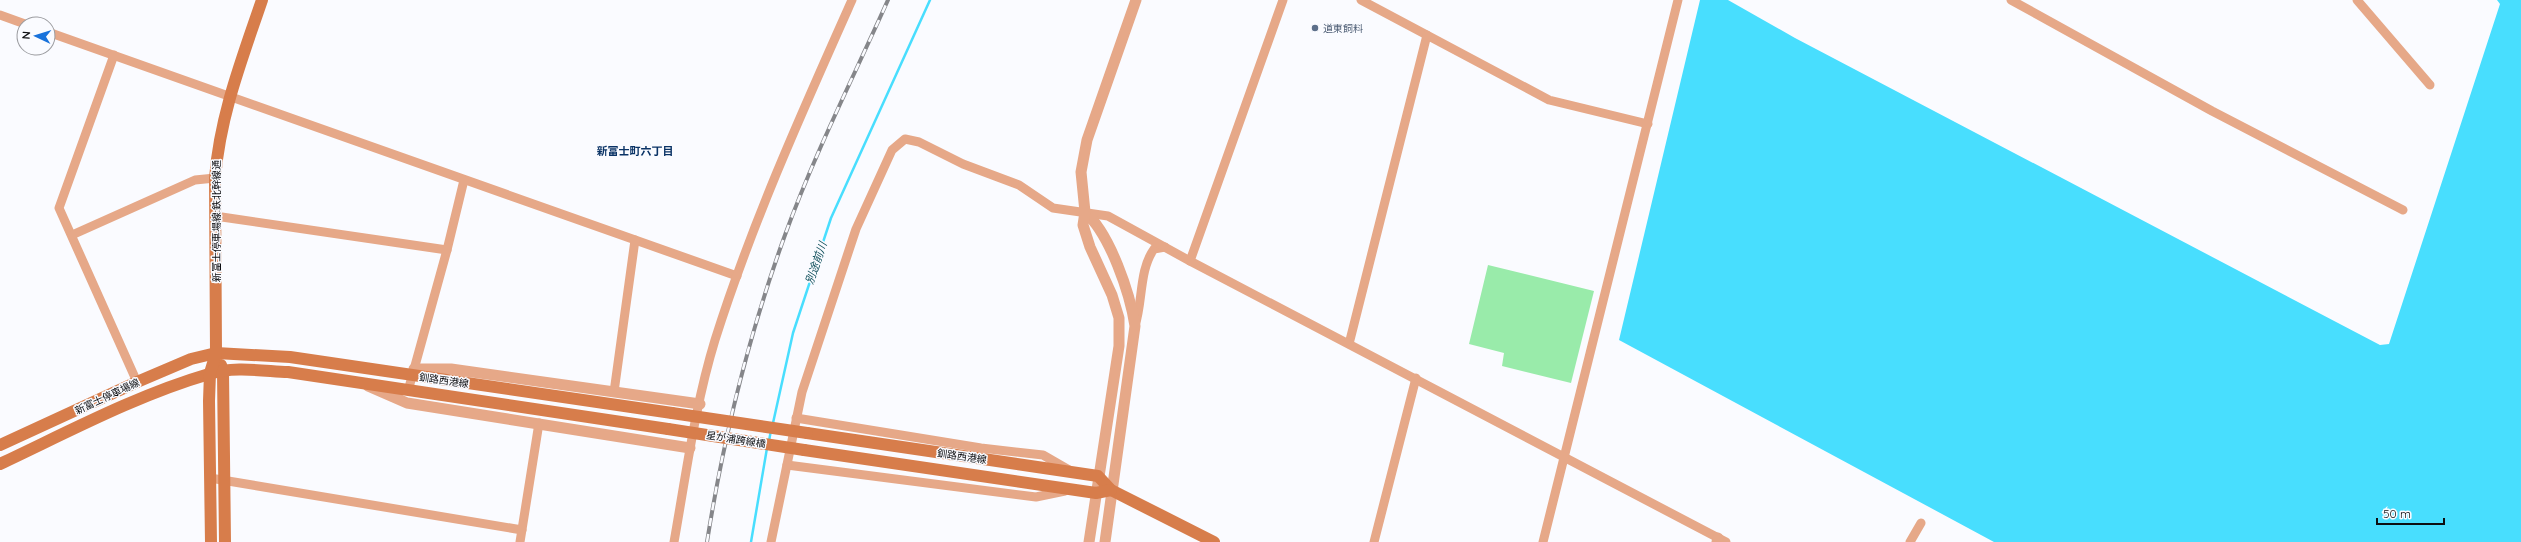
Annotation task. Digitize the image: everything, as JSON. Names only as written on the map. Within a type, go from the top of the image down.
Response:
[{"type":"main road","name":"新富士停車場線:鉄北幹線通","points":[[216,352],[215,178],[217,150],[228,97],[262,0]]},
{"type":"main road","name":"釧路西港線","points":[[216,352],[290,357],[413,372],[672,413]]},
{"type":"main road","points":[[216,352],[223,372],[225,542]]},
{"type":"main road","points":[[211,542],[210,373],[216,352]]},
{"type":"main road","name":"新富士停車場線","points":[[0,445],[137,382],[191,359],[216,352]]},
{"type":"main road","name":"釧路西港線","points":[[210,373],[247,370],[288,372],[408,392],[668,429]]},
{"type":"main road","name":"新富士停車場線","points":[[0,464],[148,395],[210,373]]},
{"type":"main road","name":"星が浦跨線橋","points":[[672,413],[807,434]]},
{"type":"main road","name":"星が浦跨線橋","points":[[668,429],[804,450]]},
{"type":"main road","name":"釧路西港線","points":[[807,434],[1098,476]]},
{"type":"main road","name":"釧路西港線","points":[[804,450],[1096,493],[1111,490]]},
{"type":"main road","points":[[1098,476],[1111,490],[1214,542]]},
{"type":"street","points":[[674,542],[690,448],[715,342],[756,221],[852,0]]},
{"type":"street","points":[[1089,542],[1119,346],[1119,318],[1104,273],[1090,247],[1083,225],[1085,212],[1081,172],[1087,140],[1136,0]]},
{"type":"street","points":[[1190,261],[1283,0]]},
{"type":"street","points":[[1361,0],[1549,100],[1648,124]]},
{"type":"street","points":[[1543,542],[1678,0]]},
{"type":"street","points":[[2011,0],[2212,111],[2403,210]]},
{"type":"street","points":[[2357,0],[2430,85]]},
{"type":"street","points":[[0,15],[16,21]]},
{"type":"street","points":[[56,35],[228,97],[737,276]]},
{"type":"street","points":[[1349,344],[1427,35]]},
{"type":"street","points":[[114,55],[59,208],[137,382]]},
{"type":"street","points":[[770,542],[802,392],[856,229],[892,150],[905,139],[919,142],[963,164],[1019,185],[1053,208],[1108,216],[1190,261],[1416,378],[1720,541]]},
{"type":"street","points":[[72,235],[195,180],[215,178]]},
{"type":"street","points":[[408,392],[447,250],[464,180]]},
{"type":"street","points":[[1085,212],[1096,222],[1124,278],[1132,305],[1135,326]]},
{"type":"street","points":[[215,216],[447,250]]},
{"type":"street","points":[[614,392],[635,240]]},
{"type":"street","points":[[1105,542],[1111,490],[1130,375],[1135,326],[1140,312],[1146,260],[1154,249],[1165,247]]},
{"type":"street","points":[[413,372],[451,369],[700,404]]},
{"type":"street","points":[[1374,542],[1416,378]]},
{"type":"street","points":[[364,384],[407,403],[690,448]]},
{"type":"street","points":[[796,418],[981,448],[1043,455],[1076,473]]},
{"type":"street","points":[[520,542],[539,423]]},
{"type":"street","points":[[787,465],[1036,497],[1073,489]]},
{"type":"street","points":[[210,478],[522,530]]},
{"type":"street","points":[[1910,542],[1921,523]]},
{"type":"green space","points":[[1488,265],[1594,291],[1571,383],[1502,366],[1504,353],[1469,344]]},
{"type":"water","points":[[1700,0],[1728,0],[1795,38],[2380,345],[2389,344],[2500,4],[2497,0],[2521,0],[2521,542],[1994,542],[1619,340]]},
{"type":"waterway","name":"別途前川","points":[[773,423],[793,333],[831,218],[930,0]]},
{"type":"waterway","name":"別途前川","points":[[769,441],[771,430]]},
{"type":"waterway","name":"別途前川","points":[[751,542],[767,448]]},
{"type":"railway","points":[[707,542],[721,463],[738,387],[772,273],[808,176],[888,0]]},
{"type":"place","name":"道東飼料","points":[[1315,28]]},
{"type":"district","name":"新富士町六丁目","points":[[635,151]]}]
